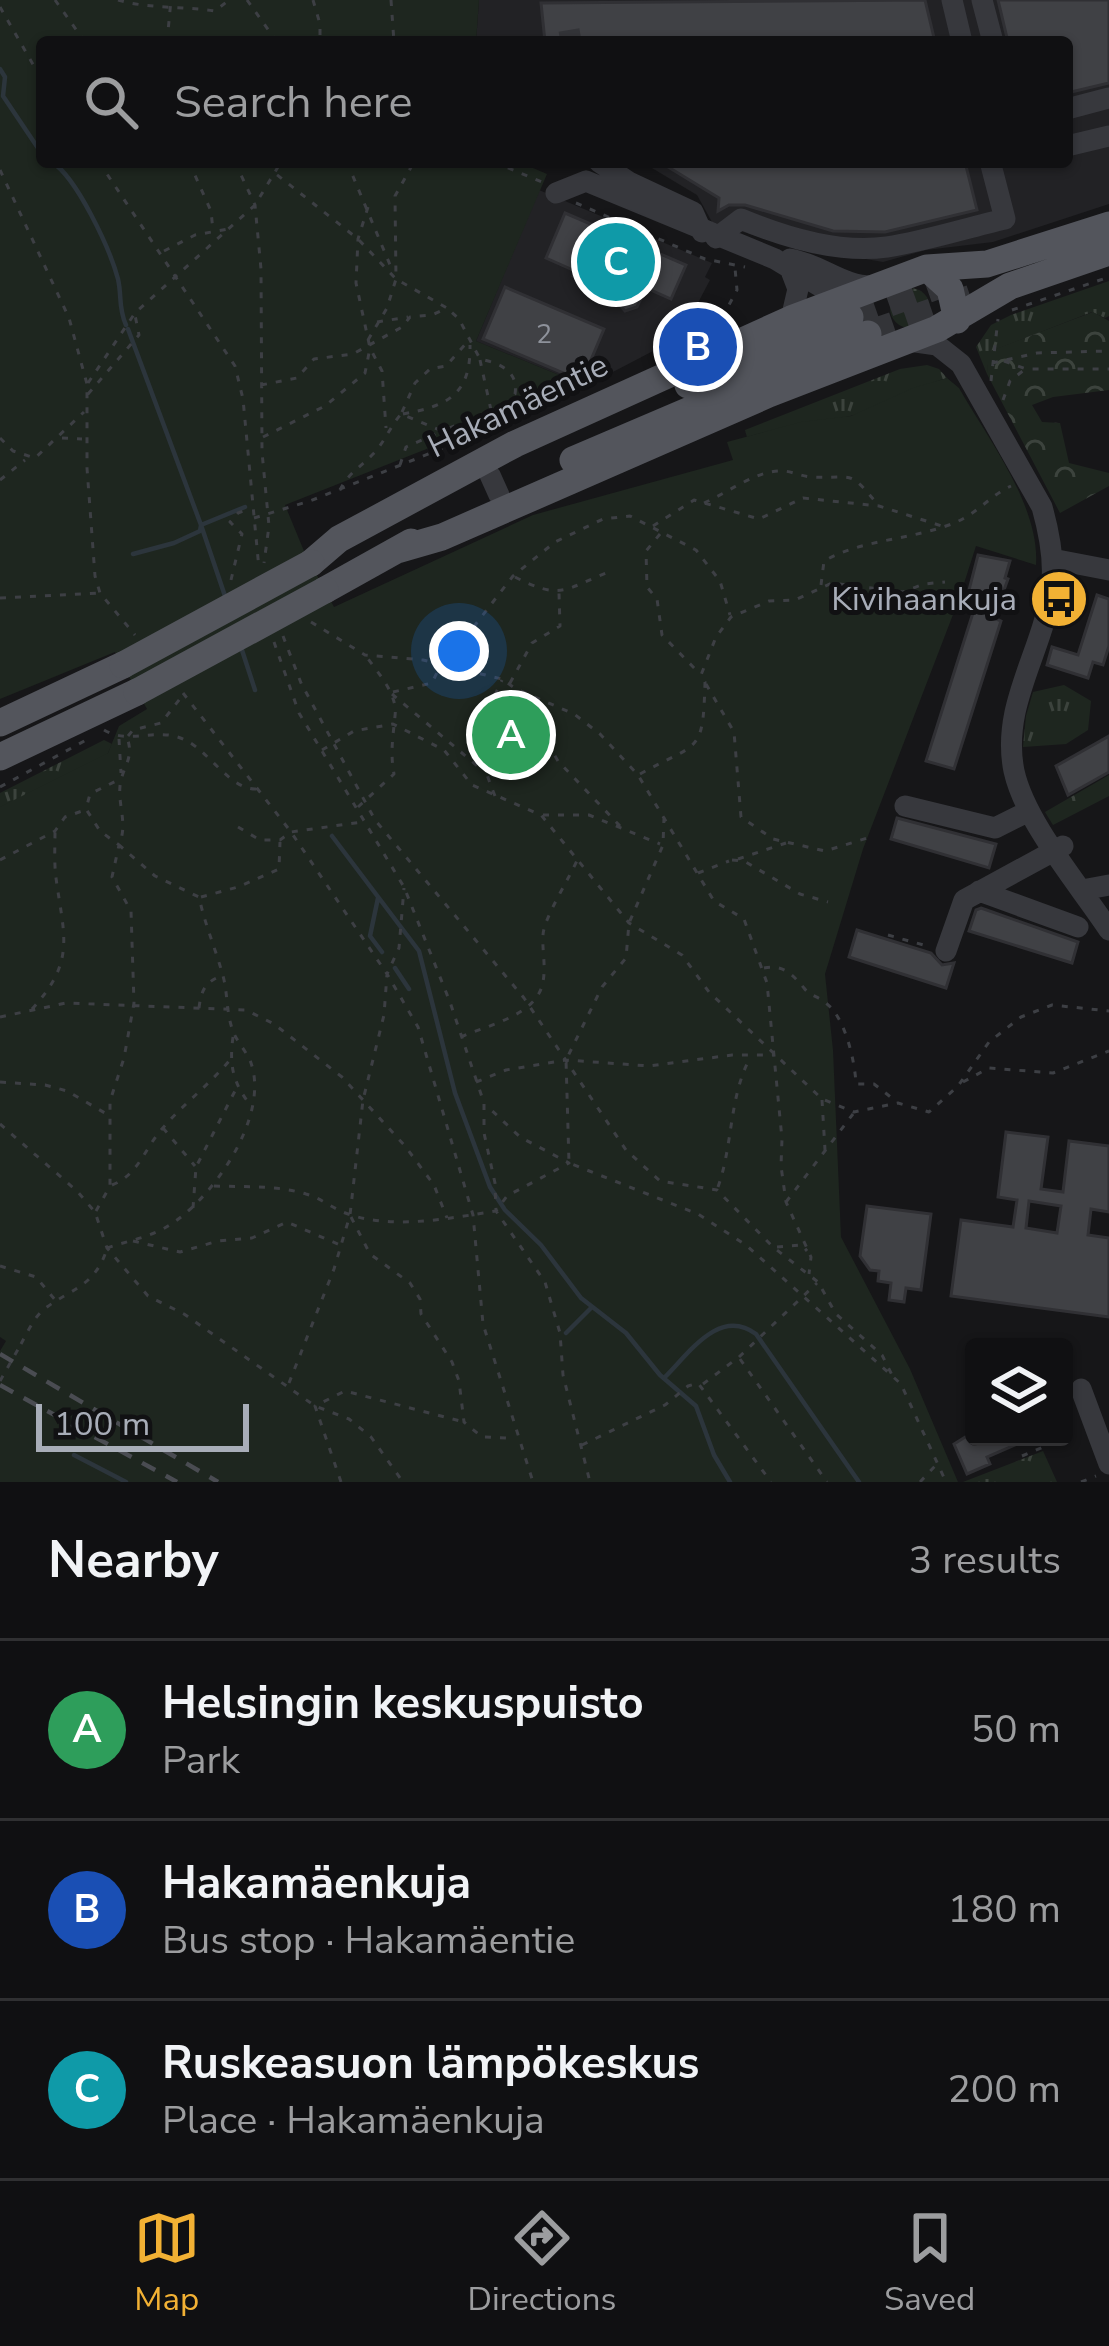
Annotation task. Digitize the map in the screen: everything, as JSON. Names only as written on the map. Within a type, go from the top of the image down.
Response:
[{"type":"main road","points":[[908,341],[885,335],[858,318],[874,286],[927,268],[987,264],[1109,226]]},
{"type":"main road","name":"Hakamäentie","points":[[397,550],[442,536],[769,394],[908,341],[956,320],[1010,286],[1109,252]]},
{"type":"main road","points":[[927,268],[950,289],[956,320]]},
{"type":"main road","name":"Hakamäentie","points":[[310,563],[339,539],[515,443],[791,319],[858,318]]},
{"type":"main road","name":"Hakamäentie","points":[[0,723],[123,665],[310,563],[764,375],[858,318]]},
{"type":"main road","name":"Hakamäentie","points":[[0,757],[137,692],[325,590],[397,550],[494,485]]},
{"type":"street","points":[[952,0],[961,36]]},
{"type":"street","points":[[982,0],[991,36]]},
{"type":"street","points":[[1073,107],[1109,98]]},
{"type":"street","points":[[1073,145],[1109,136]]},
{"type":"street","points":[[556,193],[592,168],[774,265],[858,318]]},
{"type":"street","points":[[632,168],[675,190],[704,227]]},
{"type":"street","points":[[704,227],[741,219],[807,241],[863,249],[886,247],[1005,218],[996,168]]},
{"type":"street","points":[[774,265],[808,262],[849,284],[874,286]]},
{"type":"street","points":[[774,265],[797,289],[791,319]]},
{"type":"street","points":[[956,320],[962,364],[1040,502],[1050,534],[1049,599],[1010,732],[1014,771],[1029,812],[1059,848],[1109,931]]},
{"type":"street","points":[[908,341],[928,341],[962,364]]},
{"type":"street","points":[[1052,560],[1109,570]]},
{"type":"street","points":[[905,806],[995,828],[1029,812]]},
{"type":"street","points":[[946,951],[964,900],[1059,848]]},
{"type":"street","points":[[1082,890],[1109,885]]},
{"type":"street","points":[[979,891],[1078,927]]},
{"type":"street","points":[[1081,1389],[1102,1470]]},
{"type":"path","points":[[55,0],[81,36]]},
{"type":"path","points":[[118,0],[141,6],[170,2],[214,11],[229,0]]},
{"type":"path","points":[[247,0],[273,36]]},
{"type":"path","points":[[314,0],[319,36]]},
{"type":"path","points":[[316,8],[326,0]]},
{"type":"path","points":[[391,0],[394,36]]},
{"type":"path","points":[[167,36],[170,2]]},
{"type":"path","points":[[0,7],[36,70]]},
{"type":"path","points":[[0,24],[7,19]]},
{"type":"path","points":[[104,168],[219,338],[238,375],[261,587]]},
{"type":"path","points":[[192,168],[211,211],[213,232]]},
{"type":"path","points":[[238,168],[255,205],[262,308],[266,576]]},
{"type":"path","points":[[87,384],[135,313],[255,205],[276,168]]},
{"type":"path","points":[[350,168],[396,279]]},
{"type":"path","points":[[368,340],[387,308],[396,279],[395,196],[411,168]]},
{"type":"path","points":[[508,168],[705,259],[735,267],[774,265]]},
{"type":"path","points":[[0,170],[69,318],[87,384],[95,576],[100,593],[134,634]]},
{"type":"path","points":[[273,172],[358,239],[396,279],[459,319],[480,358],[492,412]]},
{"type":"path","points":[[368,207],[358,239],[356,283],[370,348],[382,371],[386,430]]},
{"type":"path","points":[[161,253],[195,235],[230,229]]},
{"type":"path","points":[[713,335],[737,290],[735,267]]},
{"type":"path","points":[[990,391],[999,314],[1109,277]]},
{"type":"path","points":[[377,322],[432,315],[447,308]]},
{"type":"path","points":[[86,397],[139,335],[135,313]]},
{"type":"path","points":[[261,385],[297,378],[314,359],[370,348],[410,317]]},
{"type":"path","points":[[340,490],[346,478],[376,452],[416,383],[430,369],[446,366],[470,340]]},
{"type":"path","points":[[401,414],[429,409],[452,398],[470,365],[470,340]]},
{"type":"path","points":[[262,438],[325,406],[365,373],[370,348]]},
{"type":"path","points":[[992,363],[1037,353],[1109,351]]},
{"type":"path","points":[[400,467],[406,447],[492,412],[515,394],[516,384],[502,364],[480,358]]},
{"type":"path","points":[[1004,361],[1026,369],[1109,369]]},
{"type":"path","points":[[1000,408],[1010,382],[1026,369]]},
{"type":"path","points":[[0,480],[27,458],[42,455],[85,411]]},
{"type":"path","points":[[401,414],[442,431]]},
{"type":"path","points":[[252,518],[340,490],[516,419]]},
{"type":"path","points":[[0,438],[27,458]]},
{"type":"path","points":[[60,438],[86,439]]},
{"type":"path","points":[[703,503],[763,473],[782,471],[812,477],[844,474],[862,485],[879,506]]},
{"type":"path","points":[[820,588],[824,561],[846,549],[945,527],[975,515],[1001,490],[1018,483]]},
{"type":"path","points":[[651,527],[694,500],[759,519],[803,498],[879,506],[945,527]]},
{"type":"path","points":[[230,592],[242,534],[230,522],[251,508]]},
{"type":"path","points":[[464,669],[462,642],[513,576],[555,542],[603,519],[630,516],[696,550],[720,581],[731,616]]},
{"type":"path","points":[[661,533],[646,550],[647,587],[657,599],[662,635],[701,675],[734,732],[741,817],[773,839],[825,851],[874,836]]},
{"type":"path","points":[[513,576],[542,591],[559,593],[610,571]]},
{"type":"path","points":[[701,675],[716,637],[731,616],[769,601],[795,600],[832,583],[903,592],[945,582]]},
{"type":"path","points":[[0,598],[100,593]]},
{"type":"path","points":[[510,684],[532,643],[560,626],[559,593]]},
{"type":"path","points":[[284,640],[293,666],[375,820],[527,1004],[626,1150],[660,1181],[718,1190],[773,1247],[818,1282],[836,1314],[882,1355],[912,1403],[946,1482]]},
{"type":"path","points":[[345,644],[365,655],[441,664],[502,679],[574,714],[601,734],[638,775],[714,901],[744,920],[762,968],[772,1017],[787,1202],[811,1257],[806,1275]]},
{"type":"path","points":[[276,650],[299,713],[404,886],[484,1103],[496,1211],[545,1282],[560,1333],[562,1375],[590,1482]]},
{"type":"path","points":[[365,655],[391,693],[485,772]]},
{"type":"path","points":[[391,693],[432,683],[441,664]]},
{"type":"path","points":[[495,796],[479,737],[502,679]]},
{"type":"path","points":[[172,680],[291,832],[418,1027],[473,1215],[483,1324],[533,1482]]},
{"type":"path","points":[[638,775],[691,751],[702,737],[705,682]]},
{"type":"path","points":[[516,689],[558,761],[620,826]]},
{"type":"path","points":[[356,809],[394,774],[390,754],[396,714],[391,693]]},
{"type":"path","points":[[95,1212],[110,1186],[110,1101],[134,1003],[130,903],[118,892],[111,867],[124,807],[119,792],[130,757],[127,738],[133,730],[161,723],[184,694]]},
{"type":"path","points":[[320,751],[354,730],[393,724],[444,750],[472,785],[541,815],[629,922],[682,956],[709,992],[822,1099],[854,1112],[898,1103]]},
{"type":"path","points":[[104,730],[119,739],[162,732],[184,739],[243,788],[259,789]]},
{"type":"path","points":[[0,787],[88,739]]},
{"type":"path","points":[[119,739],[122,778]]},
{"type":"path","points":[[122,778],[90,794],[86,809],[100,832],[155,876],[199,897],[280,869],[280,840]]},
{"type":"path","points":[[31,1011],[52,987],[65,959],[65,922],[55,874],[56,831],[64,817],[86,809]]},
{"type":"path","points":[[541,815],[589,815],[663,845]]},
{"type":"path","points":[[569,1162],[566,1060],[602,987],[626,958],[629,922],[663,845],[664,815]]},
{"type":"path","points":[[238,827],[260,840],[280,840],[291,832],[364,822]]},
{"type":"path","points":[[0,860],[56,831]]},
{"type":"path","points":[[696,873],[788,842]]},
{"type":"path","points":[[460,1037],[491,1028],[542,989],[546,957],[542,931],[578,856]]},
{"type":"path","points":[[732,860],[744,861],[800,894],[828,902]]},
{"type":"path","points":[[288,1385],[350,1215],[363,1100],[384,1016],[387,974],[399,948],[404,886]]},
{"type":"path","points":[[0,1381],[41,1312],[79,1290],[107,1248],[163,1230],[193,1210],[238,1148],[252,1107],[253,1065],[233,1033],[223,975],[199,897]]},
{"type":"path","points":[[888,935],[946,951]]},
{"type":"path","points":[[762,968],[774,966],[795,975],[806,992],[831,1005],[849,1040],[856,1084],[874,1084],[898,1103],[928,1112],[989,1067],[1053,1073],[1109,1051]]},
{"type":"path","points":[[199,1008],[200,994],[209,981],[223,975]]},
{"type":"path","points":[[0,1017],[66,1003],[246,1010],[274,1024],[342,1077],[406,1146],[434,1185],[447,1218]]},
{"type":"path","points":[[958,1086],[989,1042],[1021,1017],[1052,1005],[1109,1011]]},
{"type":"path","points":[[233,1033],[229,1061],[237,1087],[252,1107]]},
{"type":"path","points":[[476,1082],[506,1070],[566,1060],[649,1066],[732,1054],[775,1055]]},
{"type":"path","points":[[718,1190],[728,1162],[738,1081],[751,1057]]},
{"type":"path","points":[[110,1186],[128,1179],[163,1128],[203,1093],[229,1061]]},
{"type":"path","points":[[0,1082],[45,1084],[109,1114]]},
{"type":"path","points":[[193,1210],[196,1167],[237,1087]]},
{"type":"path","points":[[822,1099],[825,1152]]},
{"type":"path","points":[[484,1103],[520,1138],[698,1214],[746,1245],[892,1375]]},
{"type":"path","points":[[787,1202],[854,1112]]},
{"type":"path","points":[[0,1124],[95,1212],[107,1248],[148,1295],[184,1313],[315,1406],[349,1419],[370,1437],[403,1482]]},
{"type":"path","points":[[163,1128],[196,1167]]},
{"type":"path","points":[[214,1186],[277,1187],[310,1195],[350,1215],[426,1221],[496,1211],[507,1196],[569,1162]]},
{"type":"path","points":[[350,1215],[370,1254],[410,1283],[420,1299],[421,1314],[459,1381],[464,1422]]},
{"type":"path","points":[[131,1240],[180,1252],[252,1238],[287,1222],[341,1246]]},
{"type":"path","points":[[773,1247],[802,1245],[811,1257]]},
{"type":"path","points":[[0,1266],[35,1277],[57,1303]]},
{"type":"path","points":[[702,1385],[739,1357],[818,1282]]},
{"type":"path","points":[[739,1357],[827,1482]]},
{"type":"path","points":[[579,1445],[592,1443],[694,1383],[702,1385],[771,1482]]},
{"type":"path","points":[[315,1406],[345,1391],[464,1422],[482,1438],[508,1438]]},
{"type":"path","points":[[315,1406],[341,1482]]},
{"type":"path","points":[[1022,1456],[1076,1433]]},
{"type":"path","points":[[920,1482],[938,1464]]},
{"type":"path","points":[[1081,1482],[1102,1470]]},
{"type":"shaded area","points":[[479,0],[1109,0],[1109,204],[993,242],[926,250],[883,262],[785,245],[712,222],[697,195],[652,168],[1073,168],[1073,36],[476,36]]},
{"type":"shaded area","points":[[539,190],[712,263],[705,277],[710,280],[680,337],[586,386],[476,341]]},
{"type":"green space","points":[[0,0],[479,0],[476,36],[36,36],[36,168],[533,168],[547,174],[476,341],[586,386],[285,505],[334,607],[533,515],[733,460],[727,442],[801,422],[851,416],[947,378],[959,388],[1021,497],[1030,520],[1036,565],[976,546],[863,849],[825,974],[841,1237],[910,1369],[958,1482],[0,1482],[0,1351],[6,1341],[0,1337],[0,807],[108,753],[119,726],[147,709],[115,652],[0,699]]},
{"type":"green space","points":[[1109,281],[1109,316],[1092,312],[989,352],[987,374],[976,347],[991,325]]},
{"type":"green space","points":[[910,288],[924,294],[930,308],[924,322],[910,328],[896,322],[890,308],[896,294]]},
{"type":"green space","points":[[1093,312],[1109,321],[1109,390],[1053,397],[1032,405],[1042,422],[1060,423],[1069,463],[1109,473],[1109,486],[1060,513],[987,374],[988,352]]},
{"type":"green space","points":[[927,365],[947,378],[862,413],[747,437],[745,430],[900,369]]},
{"type":"green space","points":[[1064,685],[1091,701],[1088,730],[1066,744],[1023,747],[1033,692]]},
{"type":"green space","points":[[104,740],[112,744],[108,753],[0,848],[0,793]]},
{"type":"green space","points":[[1109,775],[1109,796],[1053,825],[1045,812]]},
{"type":"green space","points":[[1043,1451],[1057,1482],[963,1482]]},
{"type":"building","points":[[925,0],[934,36],[544,36],[541,3]]},
{"type":"building","points":[[998,0],[1109,0],[1109,83],[1073,92],[1073,36],[1007,36]]},
{"type":"building","points":[[670,168],[966,168],[977,210],[885,232],[833,231],[745,205],[718,211],[719,198]]},
{"type":"building","points":[[565,213],[686,265],[671,299],[646,288],[637,307],[625,311],[619,304],[620,290],[586,275],[584,281],[573,276],[575,271],[546,258]]},
{"type":"building","points":[[505,287],[604,329],[582,381],[483,339]]},
{"type":"building","points":[[978,555],[1010,561],[1008,579],[994,618],[1001,621],[954,769],[926,761],[978,597],[968,594]]},
{"type":"building","points":[[1097,595],[1109,599],[1109,646],[1103,665],[1093,662],[1088,678],[1047,665],[1052,647],[1078,655]]},
{"type":"building","points":[[1109,736],[1109,772],[1068,795],[1056,766]]},
{"type":"building","points":[[897,818],[996,844],[989,868],[891,839]]},
{"type":"building","points":[[981,908],[1078,942],[1072,963],[969,931]]},
{"type":"building","points":[[857,930],[931,953],[942,965],[954,963],[946,988],[849,957]]},
{"type":"building","points":[[1006,1132],[1048,1137],[1041,1189],[1063,1192],[1069,1141],[1109,1146],[1109,1212],[1091,1209],[1088,1235],[1109,1238],[1109,1317],[951,1296],[961,1220],[1013,1227],[1017,1200],[998,1197]],"holes":[[[1029,1201],[1061,1206],[1057,1233],[1026,1228]]]},
{"type":"building","points":[[867,1206],[931,1214],[921,1290],[906,1288],[904,1302],[889,1300],[891,1283],[878,1281],[879,1271],[870,1270],[860,1256]]},
{"type":"building","points":[[965,1437],[965,1446],[1012,1446],[987,1457],[990,1464],[967,1474],[954,1444]]},
{"type":"waterway","points":[[0,69],[5,77],[3,96],[36,145]]},
{"type":"waterway","points":[[60,168],[100,233],[118,279],[126,325]]},
{"type":"waterway","points":[[128,329],[201,525],[245,507]]},
{"type":"waterway","points":[[133,554],[174,543],[200,531],[201,525],[225,596]]},
{"type":"waterway","points":[[240,644],[255,690]]},
{"type":"waterway","points":[[332,836],[419,951],[455,1093],[490,1187],[581,1298],[626,1333],[660,1375],[696,1406],[730,1482]]},
{"type":"waterway","points":[[378,898],[370,936],[382,952]]},
{"type":"waterway","points":[[395,968],[409,989]]},
{"type":"waterway","points":[[566,1333],[591,1308]]},
{"type":"waterway","points":[[665,1377],[718,1329],[743,1327],[756,1334],[859,1482]]},
{"type":"waterway","points":[[74,1455],[126,1482]]},
{"type":"tunnel","points":[[569,30],[570,36]]},
{"type":"tunnel","points":[[850,317],[962,277]]},
{"type":"tunnel","points":[[868,334],[972,298]]},
{"type":"railway","points":[[0,1354],[218,1482]]},
{"type":"railway","points":[[0,1385],[177,1482]]},
{"type":"place","name":"Ruskeasuon lämpökeskus","points":[[616,262]]},
{"type":"place","name":"Hakamäenkuja","points":[[698,347]]},
{"type":"place","name":"Kivihaankuja","points":[[1059,599]]},
{"type":"place","name":"Helsingin keskuspuisto","points":[[511,735]]}]
